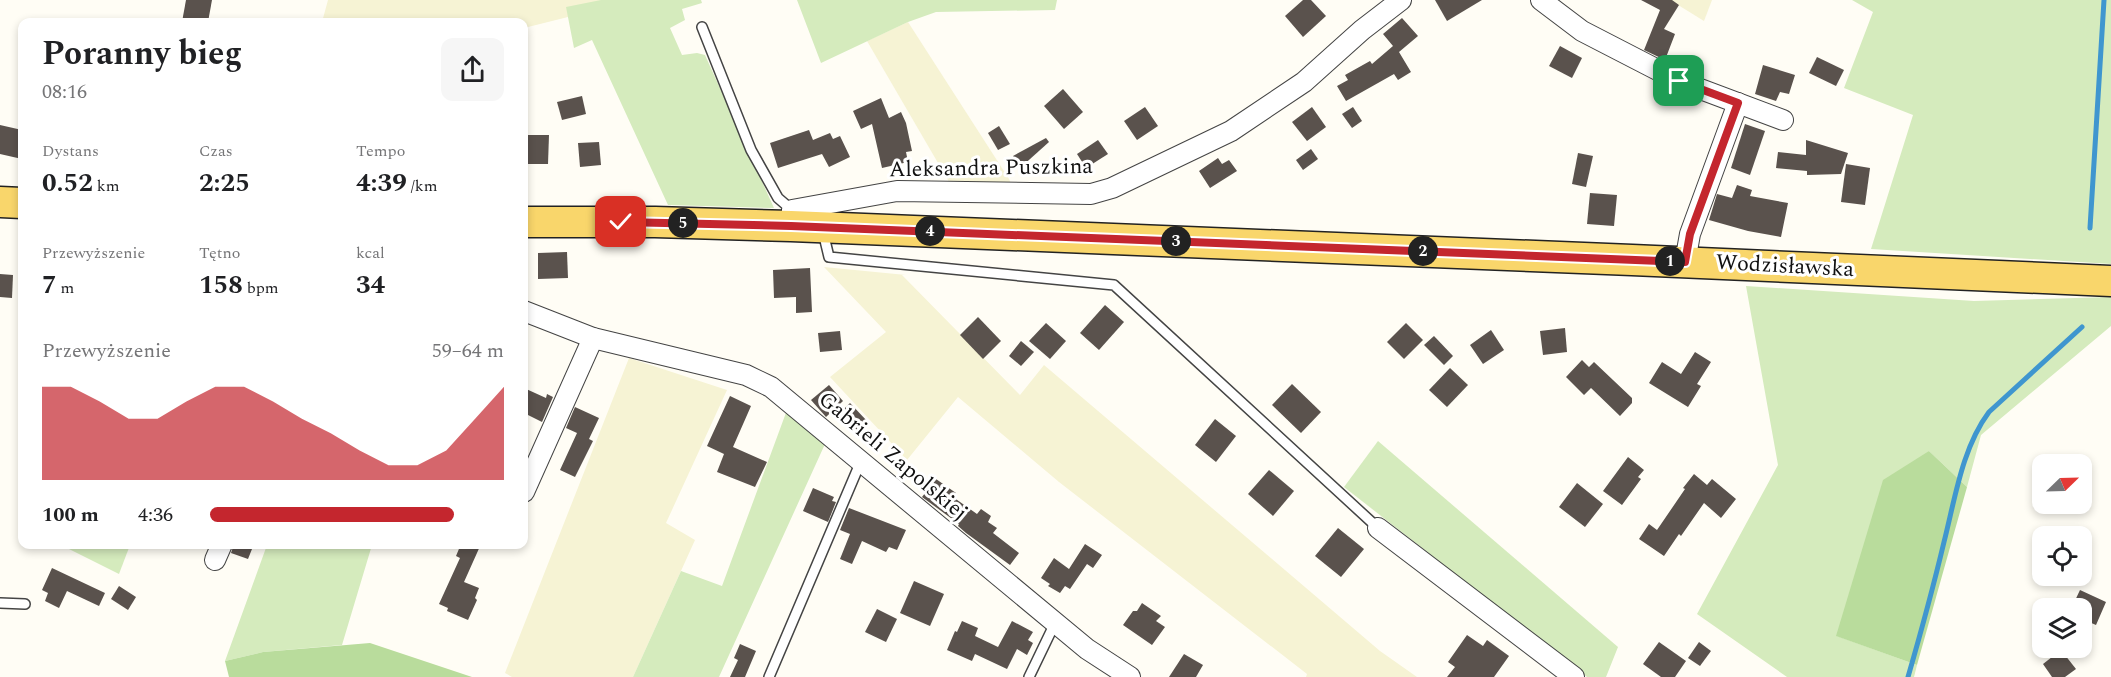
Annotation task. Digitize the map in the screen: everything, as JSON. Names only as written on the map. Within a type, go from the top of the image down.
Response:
[{"type":"main road","points":[[0,202],[18,203]]},
{"type":"main road","name":"Wodzisławska","points":[[528,222],[655,222],[791,218],[822,227],[2111,281]]},
{"type":"street","name":"Aleksandra Puszkina","points":[[791,218],[897,191],[1091,194],[1112,188],[1231,131],[1304,82],[1362,30],[1401,0]]},
{"type":"street","points":[[1540,0],[1582,31],[1679,81],[1783,120]]},
{"type":"street","points":[[1685,262],[1690,234],[1738,103]]},
{"type":"street","name":"Gabrieli Zapolskiej","points":[[528,313],[593,338],[746,375],[771,387],[1087,649],[1130,677]]},
{"type":"street","points":[[528,483],[593,338]]},
{"type":"street","points":[[1378,528],[1574,677]]},
{"type":"lane","points":[[702,27],[751,150],[791,218]]},
{"type":"lane","points":[[822,227],[829,257],[1114,285],[1378,528]]},
{"type":"lane","points":[[770,677],[861,461]]},
{"type":"lane","points":[[0,603],[25,604]]},
{"type":"lane","points":[[1029,677],[1055,622]]},
{"type":"shaded area","points":[[328,0],[636,0],[528,27],[528,18],[323,18]]},
{"type":"shaded area","points":[[1670,0],[1712,0],[1704,21]]},
{"type":"shaded area","points":[[908,22],[1012,186],[952,187],[867,41]]},
{"type":"shaded area","points":[[824,267],[906,275],[902,275],[1020,395],[1044,365],[1380,651],[1417,677],[1306,677],[1307,674],[1059,482],[958,397],[907,460],[830,377],[886,332]]},
{"type":"shaded area","points":[[629,358],[727,390],[666,523],[695,540],[633,677],[512,677],[505,673]]},
{"type":"green space","points":[[601,0],[701,0],[702,3],[682,9],[685,20],[670,28],[682,55],[697,53],[705,55],[774,208],[668,205],[592,40],[574,48],[566,7]]},
{"type":"green space","points":[[797,0],[1057,0],[1055,10],[936,12],[908,22],[821,63]]},
{"type":"green space","points":[[1852,0],[2111,0],[2111,264],[1871,249],[1913,115],[1844,88],[1873,12]]},
{"type":"green space","points":[[1746,286],[1974,301],[2111,297],[2111,326],[1981,435],[1967,487],[1929,451],[1837,636],[1917,665],[1914,677],[1787,677],[1697,614],[1778,465]]},
{"type":"green space","points":[[787,410],[825,444],[719,677],[633,677],[681,571],[722,586]]},
{"type":"green space","points":[[1378,441],[1618,647],[1606,677],[1587,677],[1344,487]]},
{"type":"green space","points":[[1929,451],[1967,487],[1917,665],[1836,636],[1883,480]]},
{"type":"green space","points":[[69,549],[128,549],[119,574]]},
{"type":"green space","points":[[266,549],[371,549],[342,645],[263,652],[225,661]]},
{"type":"green space","points":[[370,643],[472,677],[229,677],[225,661],[263,652]]},
{"type":"building","points":[[186,0],[212,0],[209,18],[183,18]]},
{"type":"building","points":[[1303,0],[1311,0],[1326,16],[1303,37],[1285,16]]},
{"type":"building","points":[[1435,0],[1482,0],[1447,21]]},
{"type":"building","points":[[1641,0],[1672,0],[1679,5],[1664,29],[1675,34],[1665,60],[1644,50],[1660,10]]},
{"type":"building","points":[[1402,18],[1418,36],[1399,52],[1411,72],[1398,80],[1394,74],[1346,101],[1337,86],[1348,80],[1345,75],[1370,61],[1372,64],[1393,46],[1383,34]]},
{"type":"building","points":[[1560,46],[1582,58],[1572,78],[1549,66]]},
{"type":"building","points":[[1817,57],[1844,70],[1836,86],[1809,73]]},
{"type":"building","points":[[1763,65],[1795,75],[1789,94],[1780,92],[1776,101],[1755,94]]},
{"type":"building","points":[[1063,89],[1083,112],[1064,129],[1044,106]]},
{"type":"building","points":[[582,96],[586,114],[562,120],[557,102]]},
{"type":"building","points":[[881,98],[889,118],[901,112],[906,123],[912,151],[906,152],[908,162],[882,168],[872,124],[861,129],[853,111]]},
{"type":"building","points":[[1145,107],[1158,126],[1137,140],[1124,121]]},
{"type":"building","points":[[1312,107],[1326,127],[1307,141],[1292,122]]},
{"type":"building","points":[[1353,107],[1362,121],[1352,128],[1342,114]]},
{"type":"building","points":[[1745,124],[1765,131],[1750,175],[1731,168]]},
{"type":"building","points":[[0,125],[18,129],[18,158],[0,154]]},
{"type":"building","points":[[999,126],[1010,144],[998,150],[988,133]]},
{"type":"building","points":[[809,130],[813,140],[830,133],[833,139],[840,136],[850,157],[829,167],[822,154],[778,168],[770,143]]},
{"type":"building","points":[[528,135],[549,135],[548,164],[528,164]]},
{"type":"building","points":[[1046,138],[1049,142],[1020,168],[1013,156]]},
{"type":"building","points":[[1098,140],[1108,154],[1086,168],[1077,154]]},
{"type":"building","points":[[1806,140],[1848,153],[1841,174],[1807,175],[1807,171],[1776,168],[1778,152],[1806,155]]},
{"type":"building","points":[[599,142],[601,165],[580,167],[578,143]]},
{"type":"building","points":[[1311,149],[1318,159],[1303,170],[1296,160]]},
{"type":"building","points":[[1578,153],[1593,156],[1586,187],[1572,184]]},
{"type":"building","points":[[1218,158],[1222,164],[1229,160],[1237,171],[1210,188],[1199,171]]},
{"type":"building","points":[[1846,164],[1870,168],[1865,205],[1841,202]]},
{"type":"building","points":[[1737,185],[1752,190],[1750,196],[1788,203],[1781,237],[1709,220],[1717,194],[1732,198]]},
{"type":"building","points":[[1590,193],[1617,195],[1614,226],[1587,224]]},
{"type":"building","points":[[567,252],[568,278],[538,279],[538,253]]},
{"type":"building","points":[[810,268],[812,312],[796,313],[796,297],[774,298],[773,270]]},
{"type":"building","points":[[0,274],[13,275],[12,298],[0,297]]},
{"type":"building","points":[[1105,305],[1124,322],[1099,350],[1080,333]]},
{"type":"building","points":[[978,317],[1001,341],[983,359],[960,335]]},
{"type":"building","points":[[1046,323],[1066,341],[1050,359],[1029,341]]},
{"type":"building","points":[[1406,323],[1423,340],[1404,359],[1387,342]]},
{"type":"building","points":[[1565,328],[1567,352],[1543,355],[1540,331]]},
{"type":"building","points":[[1491,330],[1504,350],[1483,364],[1470,345]]},
{"type":"building","points":[[840,331],[842,350],[820,352],[818,333]]},
{"type":"building","points":[[1434,336],[1453,356],[1444,365],[1424,345]]},
{"type":"building","points":[[1021,341],[1034,352],[1021,366],[1009,356]]},
{"type":"building","points":[[1695,352],[1711,362],[1697,384],[1701,386],[1688,407],[1649,383],[1662,362],[1681,374]]},
{"type":"building","points":[[1582,360],[1589,367],[1594,362],[1632,398],[1632,403],[1620,416],[1591,388],[1584,395],[1566,377]]},
{"type":"building","points":[[1450,368],[1468,385],[1447,407],[1429,390]]},
{"type":"building","points":[[1292,384],[1321,412],[1301,433],[1272,405]]},
{"type":"building","points":[[829,385],[843,401],[826,417],[811,400]]},
{"type":"building","points":[[528,390],[546,398],[547,394],[553,397],[542,422],[528,415]]},
{"type":"building","points":[[730,396],[751,406],[733,447],[767,462],[755,487],[717,472],[724,454],[707,446]]},
{"type":"building","points":[[850,403],[867,421],[857,430],[840,413]]},
{"type":"building","points":[[575,407],[599,418],[589,439],[593,441],[575,477],[560,470],[577,433],[566,428]]},
{"type":"building","points":[[1215,419],[1236,436],[1216,462],[1195,445]]},
{"type":"building","points":[[1628,457],[1644,470],[1638,477],[1641,479],[1622,505],[1603,491]]},
{"type":"building","points":[[1269,470],[1294,491],[1273,516],[1248,494]]},
{"type":"building","points":[[1694,474],[1707,485],[1712,479],[1736,499],[1721,518],[1704,503],[1664,556],[1639,539],[1649,524],[1657,530]]},
{"type":"building","points":[[936,479],[956,493],[953,497],[977,514],[981,509],[991,516],[988,522],[997,528],[993,533],[1019,553],[1010,565],[922,497]]},
{"type":"building","points":[[1577,483],[1603,504],[1585,527],[1559,507]]},
{"type":"building","points":[[813,488],[834,497],[832,501],[836,502],[828,522],[803,511]]},
{"type":"building","points":[[849,508],[906,530],[897,550],[889,547],[886,552],[862,541],[852,564],[840,559],[850,534],[840,530]]},
{"type":"building","points":[[1338,528],[1364,549],[1341,577],[1315,556]]},
{"type":"building","points":[[1085,544],[1102,555],[1093,568],[1087,564],[1070,589],[1065,586],[1060,593],[1048,586],[1050,584],[1041,578],[1054,558],[1069,569]]},
{"type":"building","points":[[232,549],[252,549],[248,559],[231,553]]},
{"type":"building","points":[[459,549],[479,549],[464,582],[479,588],[475,598],[477,600],[468,620],[447,611],[448,608],[439,604],[460,558],[456,556]]},
{"type":"building","points":[[52,568],[105,593],[99,606],[67,591],[59,608],[45,601],[48,593],[42,590]]},
{"type":"building","points":[[914,581],[944,594],[930,626],[900,613]]},
{"type":"building","points":[[119,586],[136,597],[128,610],[111,599]]},
{"type":"building","points":[[2080,590],[2106,602],[2096,625],[2092,623],[2092,598],[2076,598]]},
{"type":"building","points":[[1142,603],[1161,616],[1156,621],[1165,627],[1152,645],[1123,625]]},
{"type":"building","points":[[877,609],[897,619],[886,642],[865,632]]},
{"type":"building","points":[[962,621],[978,628],[975,636],[998,647],[1012,621],[1033,632],[1028,640],[1033,643],[1027,655],[1017,649],[1007,669],[975,654],[972,661],[947,650]]},
{"type":"building","points":[[1467,635],[1483,646],[1487,640],[1509,656],[1494,677],[1447,677],[1455,667],[1448,662]]},
{"type":"building","points":[[1659,642],[1686,661],[1675,677],[1661,677],[1643,664]]},
{"type":"building","points":[[1699,642],[1711,651],[1700,666],[1688,658]]},
{"type":"building","points":[[740,644],[756,651],[745,677],[730,677],[738,660],[734,658]]},
{"type":"building","points":[[1184,654],[1203,665],[1196,677],[1169,677]]},
{"type":"building","points":[[2051,658],[2067,658],[2076,669],[2065,677],[2052,677],[2043,664]]},
{"type":"waterway","points":[[2090,228],[2104,0]]},
{"type":"waterway","points":[[1908,677],[1960,474],[1972,441],[1989,412],[2082,327]]},
{"type":"route","points":[[621,222],[791,226],[1685,262],[1690,234],[1738,103],[1679,81]]}]
